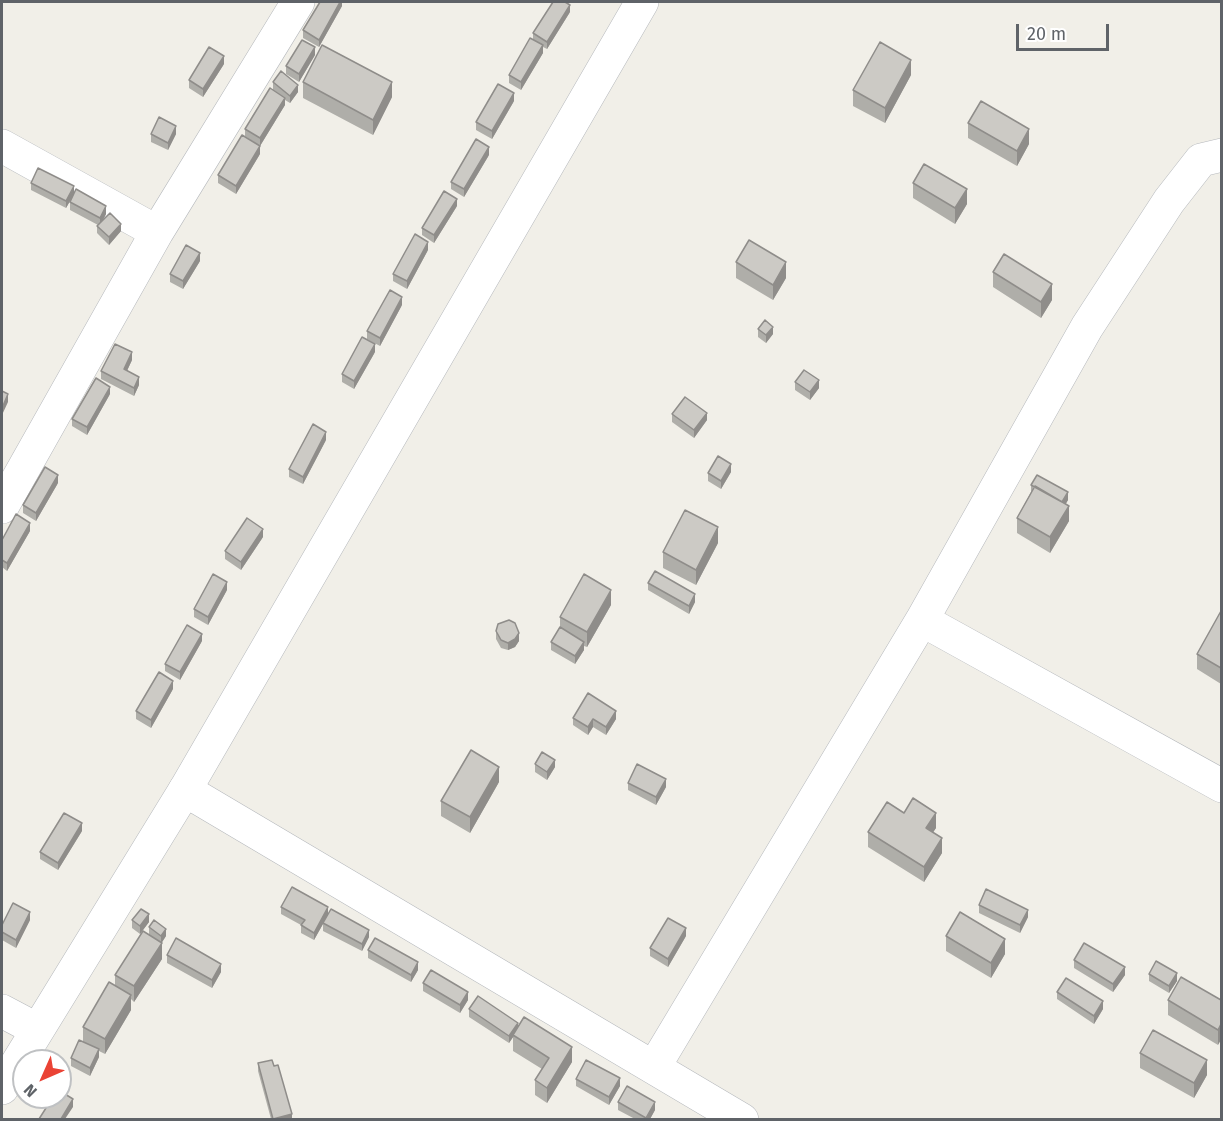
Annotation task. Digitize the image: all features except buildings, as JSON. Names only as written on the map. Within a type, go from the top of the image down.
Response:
[{"type":"street","points":[[2,507],[10,475],[298,2]]},
{"type":"street","points":[[2,1088],[36,1029],[185,790],[642,2]]},
{"type":"street","points":[[2,146],[157,232]]},
{"type":"street","points":[[654,1066],[921,620],[1088,327],[1169,201],[1201,160],[1221,155]]},
{"type":"street","points":[[921,620],[1221,786]]},
{"type":"street","points":[[185,790],[742,1119]]},
{"type":"street","points":[[2,1011],[36,1029]]}]
